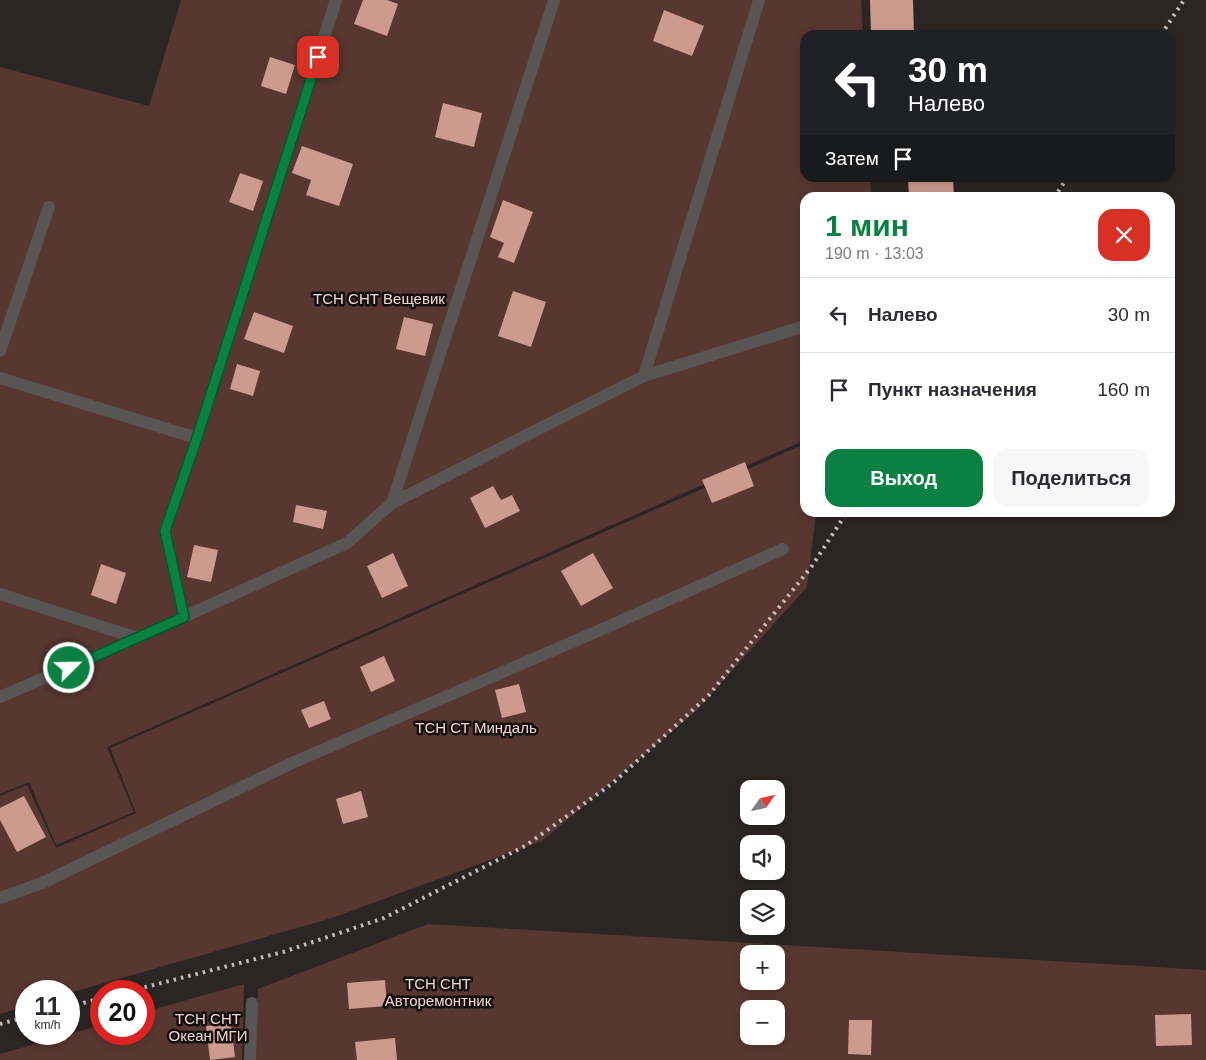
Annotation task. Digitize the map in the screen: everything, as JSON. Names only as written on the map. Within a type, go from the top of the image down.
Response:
[{"type":"street","points":[[184,617],[165,531],[197,438],[336,0]]},
{"type":"street","points":[[392,503],[554,0]]},
{"type":"street","points":[[644,376],[759,0]]},
{"type":"street","points":[[0,351],[49,207]]},
{"type":"street","points":[[0,697],[137,638],[347,543],[392,503],[644,376],[800,328]]},
{"type":"street","points":[[0,378],[197,438]]},
{"type":"street","points":[[0,898],[42,883],[292,763],[783,549]]},
{"type":"street","points":[[0,594],[137,638]]},
{"type":"street","points":[[250,1060],[252,1003]]},
{"type":"green space","name":"ТСН СНТ Вещевик","points":[[181,0],[861,0],[863,30],[800,30],[800,182],[870,182],[871,192],[800,192],[800,442],[107,747],[134,812],[56,845],[29,782],[0,794],[0,67],[149,106]]},
{"type":"green space","name":"ТСН СТ Миндаль","points":[[800,446],[800,517],[816,517],[807,587],[695,712],[542,841],[332,918],[115,980],[90,980],[90,987],[80,990],[80,980],[15,980],[15,1009],[0,1014],[0,796],[27,785],[56,848],[136,813],[110,748]]},
{"type":"green space","name":"ТСН СНТ Авторемонтник","points":[[428,924],[783,945],[740,945],[740,990],[785,990],[785,945],[1206,970],[1206,1060],[255,1060],[258,989]]},
{"type":"green space","name":"ТСН СНТ Океан МГИ","points":[[244,984],[242,1060],[0,1060],[0,1054],[31,1045],[80,1045],[80,1031],[90,1028],[90,1045],[155,1045],[155,1009]]},
{"type":"building","points":[[363,0],[387,0],[398,4],[387,36],[354,24]]},
{"type":"building","points":[[870,0],[913,0],[914,30],[871,30]]},
{"type":"building","points":[[664,10],[704,26],[692,56],[653,41]]},
{"type":"building","points":[[270,57],[295,65],[286,94],[261,86]]},
{"type":"building","points":[[443,103],[482,113],[474,147],[435,137]]},
{"type":"building","points":[[302,146],[353,164],[339,206],[306,195],[311,180],[292,173]]},
{"type":"building","points":[[240,173],[263,181],[253,211],[229,202]]},
{"type":"building","points":[[908,182],[953,182],[954,192],[909,192]]},
{"type":"building","points":[[503,200],[533,212],[514,263],[498,257],[504,243],[490,237]]},
{"type":"building","points":[[513,291],[546,302],[531,347],[498,336]]},
{"type":"building","points":[[254,312],[293,326],[284,353],[244,339]]},
{"type":"building","points":[[404,317],[433,324],[425,356],[396,349]]},
{"type":"building","points":[[237,364],[260,371],[253,396],[230,389]]},
{"type":"building","points":[[745,462],[754,486],[712,503],[702,480]]},
{"type":"building","points":[[493,486],[501,500],[512,495],[520,511],[485,528],[470,498]]},
{"type":"building","points":[[296,505],[327,511],[323,529],[293,522]]},
{"type":"building","points":[[194,545],[218,550],[211,582],[187,577]]},
{"type":"building","points":[[393,553],[408,586],[382,598],[367,566]]},
{"type":"building","points":[[593,553],[613,588],[581,606],[561,571]]},
{"type":"building","points":[[101,564],[126,573],[116,604],[91,595]]},
{"type":"building","points":[[384,656],[395,681],[371,692],[360,667]]},
{"type":"building","points":[[519,684],[526,712],[502,718],[495,690]]},
{"type":"building","points":[[324,701],[331,719],[309,728],[301,710]]},
{"type":"building","points":[[361,791],[368,817],[343,824],[336,799]]},
{"type":"building","points":[[24,796],[46,837],[17,852],[0,820],[0,808]]},
{"type":"building","points":[[385,980],[387,1006],[349,1009],[347,983]]},
{"type":"building","points":[[1191,1014],[1192,1045],[1156,1046],[1155,1015]]},
{"type":"building","points":[[849,1020],[872,1020],[871,1055],[848,1054]]},
{"type":"building","points":[[231,1024],[235,1057],[210,1060],[206,1026]]},
{"type":"building","points":[[395,1038],[397,1060],[357,1060],[355,1042]]},
{"type":"railway","points":[[1164,30],[1184,0]]},
{"type":"railway","points":[[1058,192],[1064,182]]},
{"type":"railway","points":[[155,985],[283,952],[384,918],[525,846],[613,783],[709,695],[812,566],[844,517]]},
{"type":"railway","points":[[80,1004],[90,1001]]},
{"type":"railway","points":[[0,1024],[15,1020]]},
{"type":"route","points":[[69,668],[184,617],[165,531],[197,438],[318,57]]}]
